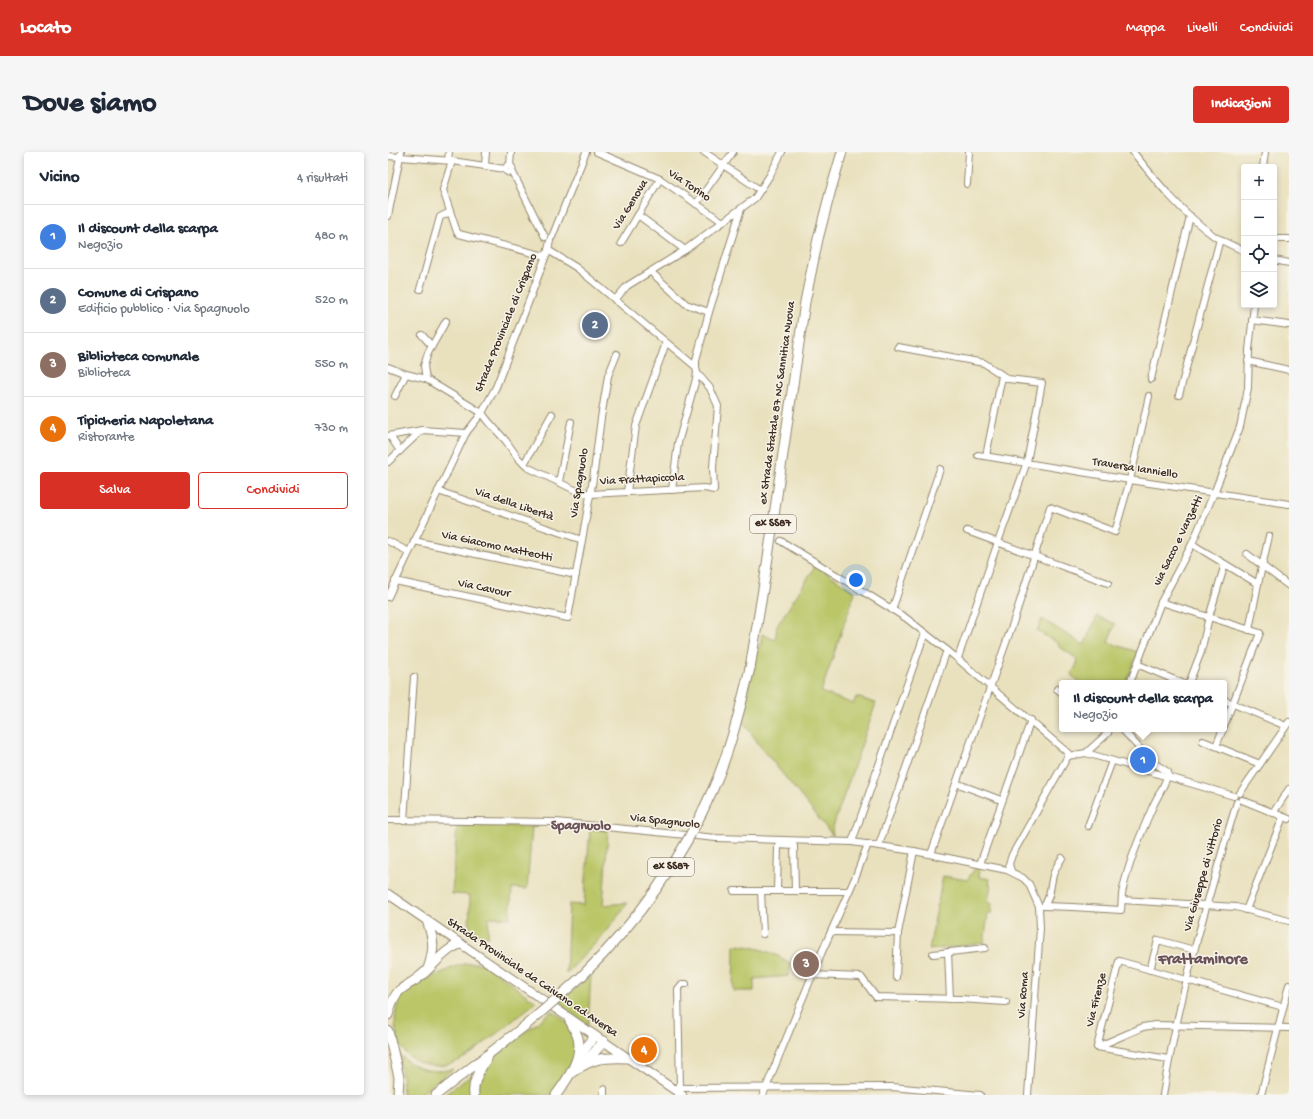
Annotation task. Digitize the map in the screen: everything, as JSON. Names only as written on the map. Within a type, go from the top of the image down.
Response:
[{"type":"highway","name":"ex Strada Statale 87 NC Sannitica Nuova","points":[[436,1095],[488,1056],[563,994],[600,957],[627,927],[662,881],[695,826],[713,789],[728,749],[750,668],[766,571],[805,302],[818,239],[842,152]]},
{"type":"highway","points":[[427,920],[434,942],[433,956],[428,969]]},
{"type":"highway","points":[[388,1015],[397,993],[419,978],[450,948],[461,944]]},
{"type":"highway","points":[[569,1018],[578,1040],[579,1064]]},
{"type":"highway","points":[[388,1031],[400,1076],[398,1095]]},
{"type":"highway","points":[[579,1064],[594,1036]]},
{"type":"highway","points":[[556,1095],[579,1064],[604,1041]]},
{"type":"highway","points":[[474,1095],[475,1081],[488,1056]]},
{"type":"highway","points":[[579,1064],[602,1058],[628,1058]]},
{"type":"main road","name":"Strada Provinciale da Caivano ad Aversa","points":[[388,894],[594,1036],[604,1041],[678,1090]]},
{"type":"street","points":[[449,152],[450,160],[443,190],[456,232],[458,234],[545,256]]},
{"type":"street","points":[[485,165],[486,152]]},
{"type":"street","points":[[512,152],[509,168],[549,238]]},
{"type":"street","name":"Strada Provinciale di Crispano","points":[[389,593],[466,433],[482,413],[496,386],[548,250],[549,238],[586,152]]},
{"type":"street","name":"Via Torino","points":[[597,152],[660,179],[723,222]]},
{"type":"street","points":[[704,152],[760,190]]},
{"type":"street","points":[[696,204],[733,152]]},
{"type":"street","points":[[615,300],[627,286],[685,250],[755,198],[782,152]]},
{"type":"street","points":[[968,184],[969,152]]},
{"type":"street","points":[[1133,152],[1163,189],[1190,216],[1214,236],[1241,250]]},
{"type":"street","points":[[1263,164],[1265,152]]},
{"type":"street","points":[[388,216],[390,196],[401,154]]},
{"type":"street","points":[[388,156],[401,154],[509,168]]},
{"type":"street","name":"Via Genova","points":[[621,243],[660,179]]},
{"type":"street","points":[[672,490],[678,444],[697,370],[696,360],[709,312],[741,209]]},
{"type":"street","points":[[420,289],[440,217],[450,212]]},
{"type":"street","points":[[638,215],[685,250]]},
{"type":"street","points":[[1151,379],[1190,216]]},
{"type":"street","points":[[1179,395],[1220,239]]},
{"type":"street","points":[[1277,239],[1289,239]]},
{"type":"street","points":[[548,250],[577,268],[697,370]]},
{"type":"street","points":[[1277,261],[1289,263]]},
{"type":"street","points":[[651,272],[686,304],[709,312]]},
{"type":"street","name":"via Sacco e Vanzetti","points":[[1131,680],[1161,602],[1192,544],[1240,427],[1248,388],[1248,361],[1254,308]]},
{"type":"street","points":[[1252,320],[1289,325]]},
{"type":"street","points":[[426,379],[424,366],[428,353],[446,321]]},
{"type":"street","points":[[422,335],[432,346]]},
{"type":"street","points":[[628,492],[636,426],[666,343]]},
{"type":"street","points":[[898,347],[984,363],[1008,379],[1042,383],[1027,462],[958,658]]},
{"type":"street","name":"Via Spagnuolo","points":[[568,618],[590,494],[608,376],[617,354]]},
{"type":"street","points":[[1248,361],[1289,370]]},
{"type":"street","points":[[388,366],[406,374],[426,379],[482,413]]},
{"type":"street","name":"Via Frattapiccola","points":[[482,413],[506,440],[524,464],[536,472],[577,491],[590,494],[705,488],[714,490],[713,467],[718,406],[710,388],[697,370]]},
{"type":"street","points":[[395,396],[406,374]]},
{"type":"street","points":[[986,456],[1002,376]]},
{"type":"street","points":[[931,854],[1035,555],[1050,507],[1115,532],[1130,480],[1149,396]]},
{"type":"street","points":[[524,464],[552,414]]},
{"type":"street","points":[[559,482],[571,422]]},
{"type":"street","points":[[400,450],[389,436],[422,430],[466,433]]},
{"type":"street","points":[[388,462],[422,430]]},
{"type":"street","name":"Traversa Ianniello","points":[[978,455],[1289,504]]},
{"type":"street","points":[[892,610],[940,468]]},
{"type":"street","name":"Via della Libertà","points":[[438,491],[582,540]]},
{"type":"street","points":[[967,531],[1108,583]]},
{"type":"street","points":[[1249,630],[1269,536]]},
{"type":"street","points":[[388,541],[409,552]]},
{"type":"street","name":"Via Giacomo Matteotti","points":[[414,541],[576,575]]},
{"type":"street","points":[[782,541],[906,618],[958,658],[1031,720],[1068,753],[1068,756]]},
{"type":"street","points":[[1192,544],[1258,584]]},
{"type":"street","points":[[1247,554],[1289,586]]},
{"type":"street","points":[[1191,680],[1201,652],[1209,617],[1225,564]]},
{"type":"street","name":"Via Cavour","points":[[395,581],[568,618]]},
{"type":"street","points":[[1161,602],[1260,633],[1227,718]]},
{"type":"street","points":[[852,842],[925,633]]},
{"type":"street","points":[[879,845],[947,650]]},
{"type":"street","points":[[1137,664],[1175,680]]},
{"type":"street","points":[[404,821],[414,677]]},
{"type":"street","points":[[1227,702],[1287,724]]},
{"type":"street","points":[[980,864],[1031,720]]},
{"type":"street","name":"Via Giuseppe di Vittorio","points":[[1163,1095],[1168,1059],[1175,1026],[1194,950],[1239,798],[1287,724]]},
{"type":"street","points":[[1086,753],[1105,732]]},
{"type":"street","points":[[1042,907],[1065,906],[1121,910],[1122,890],[1129,867],[1153,806],[1168,777],[1168,772],[1155,763],[1125,732]]},
{"type":"street","points":[[1216,746],[1222,732]]},
{"type":"street","points":[[1203,741],[1260,764]]},
{"type":"street","points":[[1068,756],[1086,753],[1112,760],[1239,798],[1286,818],[1246,910]]},
{"type":"street","points":[[1011,871],[1009,868],[1009,860],[1068,756]]},
{"type":"street","points":[[1088,826],[1112,760]]},
{"type":"street","points":[[1152,772],[1155,763]]},
{"type":"street","points":[[956,783],[1002,800]]},
{"type":"street","points":[[1273,813],[1289,789]]},
{"type":"street","name":"Via Spagnuolo","points":[[388,820],[556,822],[716,838],[852,842],[931,854],[1011,871]]},
{"type":"street","points":[[763,1095],[868,844]]},
{"type":"street","points":[[778,891],[778,845],[794,846],[795,891]]},
{"type":"street","points":[[896,977],[898,933],[914,851]]},
{"type":"street","points":[[1042,907],[1049,900],[1053,876],[1062,858]]},
{"type":"street","name":"Via Roma","points":[[1011,871],[1023,878],[1029,884],[1042,907],[1028,1095]]},
{"type":"street","points":[[734,891],[849,891]]},
{"type":"street","points":[[761,891],[764,934]]},
{"type":"street","points":[[1122,900],[1207,904],[1236,907],[1289,921]]},
{"type":"street","points":[[830,932],[898,933]]},
{"type":"street","points":[[1150,970],[1158,940],[1194,950]]},
{"type":"street","points":[[933,954],[985,948]]},
{"type":"street","points":[[948,952],[950,999]]},
{"type":"street","name":"Via Firenze","points":[[1097,1047],[1119,961],[1283,1007]]},
{"type":"street","points":[[812,975],[860,977],[876,997],[1006,1002]]},
{"type":"street","points":[[686,984],[682,984],[678,989],[678,1090],[766,1087],[892,1087],[948,1094],[980,1095]]},
{"type":"street","points":[[1261,1095],[1289,985]]},
{"type":"street","name":"Via Firenze","points":[[1097,1047],[1142,1027],[1175,1026],[1289,1028]]},
{"type":"street","points":[[1097,1047],[1168,1059]]},
{"type":"street","points":[[803,1087],[803,1095]]},
{"type":"green space","points":[[816,565],[855,592],[821,692],[853,704],[856,697],[876,703],[832,830],[833,836],[760,746],[742,720],[757,648],[760,648],[762,634],[775,640],[777,626]]},
{"type":"green space","points":[[1097,616],[1115,624],[1108,642],[1138,652],[1127,680],[1077,680],[1071,675],[1077,664],[1076,658],[1058,646],[1059,644],[1037,631],[1042,619],[1084,645]]},
{"type":"green space","points":[[494,825],[532,827],[527,889],[512,888],[510,918],[489,917],[488,937],[469,935],[470,895],[452,894],[457,826]]},
{"type":"green space","points":[[590,829],[608,831],[603,905],[628,903],[604,934],[566,974],[569,904],[584,905]]},
{"type":"green space","points":[[976,867],[980,868],[979,877],[990,879],[989,884],[991,885],[988,902],[992,903],[991,914],[988,914],[984,943],[929,950],[943,876],[967,880]]},
{"type":"green space","points":[[734,945],[764,950],[784,959],[790,963],[789,976],[754,979],[754,991],[733,991]]},
{"type":"green space","points":[[479,963],[487,966],[536,1002],[473,1052],[458,1061],[447,1065],[437,1066],[427,1065],[416,1061],[408,1055],[401,1046],[397,1037],[395,1026],[396,1015],[402,994],[413,985],[454,967]]},
{"type":"green space","points":[[591,974],[588,1025],[558,1004]]},
{"type":"green space","points":[[552,1011],[562,1018],[573,1030],[576,1055],[568,1071],[552,1095],[477,1095],[481,1072],[487,1062]]},
{"type":"green space","points":[[397,1053],[417,1067],[423,1069],[436,1071],[453,1069],[419,1095],[402,1095],[402,1074]]},
{"type":"green space","points":[[476,1072],[472,1095],[444,1095]]},
{"type":"place","name":"Comune di Crispano","points":[[595,325]]},
{"type":"place","name":"Il discount della scarpa","points":[[1143,760]]},
{"type":"place","name":"Biblioteca comunale","points":[[806,964]]},
{"type":"place","name":"Tipicheria Napoletana","points":[[644,1050]]},
{"type":"district","name":"Spagnuolo","points":[[581,826]]},
{"type":"district","name":"Frattaminore","points":[[1203,960]]}]
